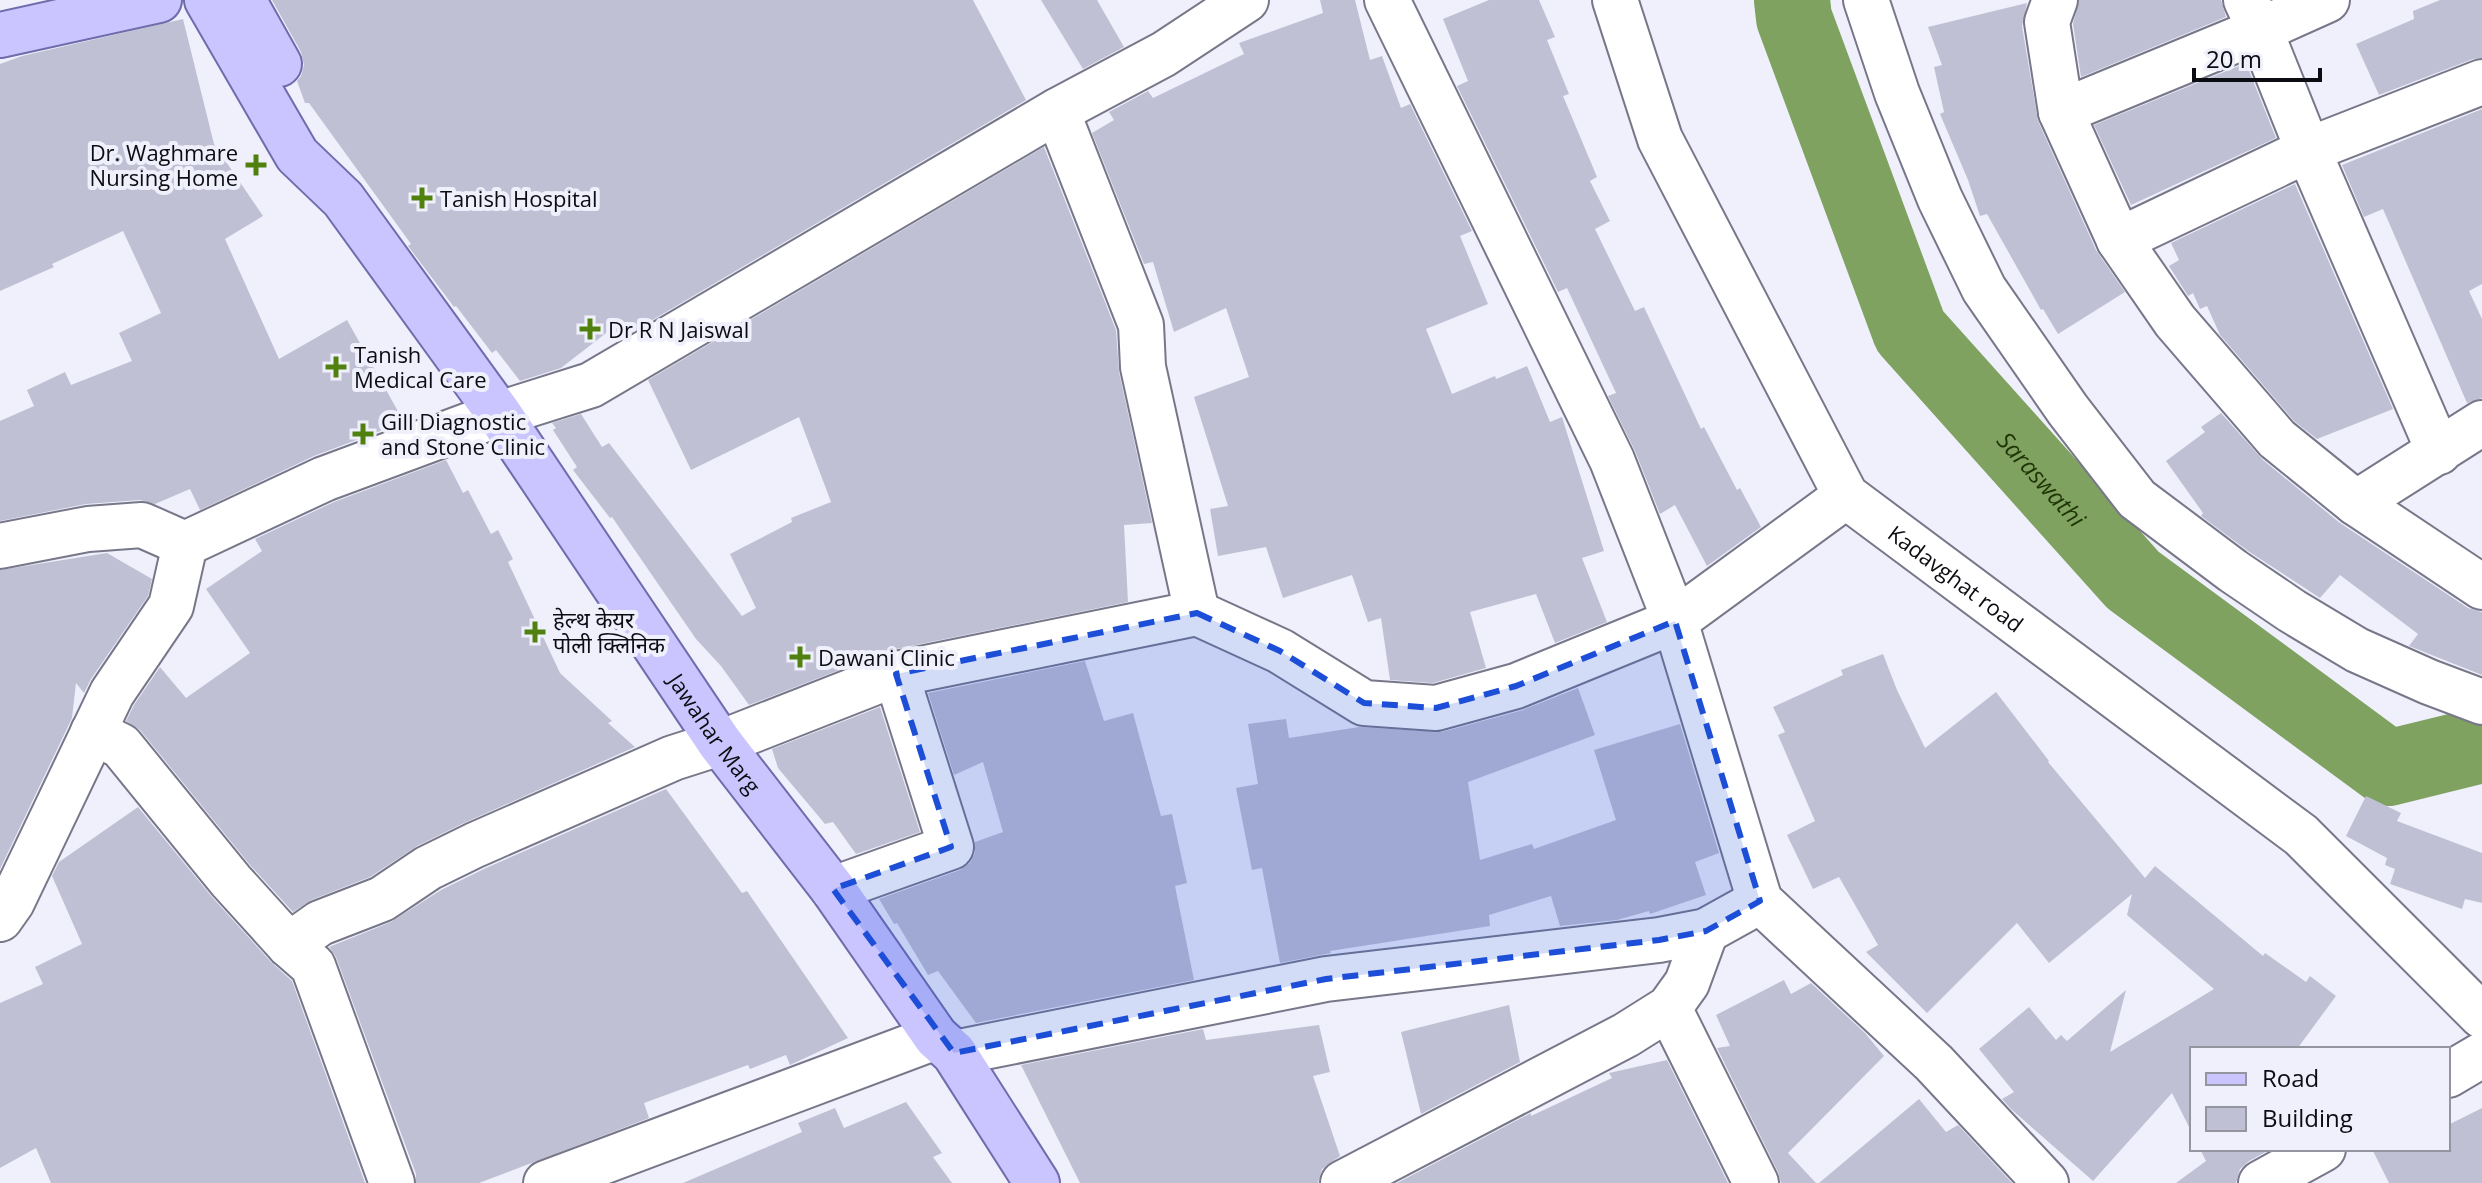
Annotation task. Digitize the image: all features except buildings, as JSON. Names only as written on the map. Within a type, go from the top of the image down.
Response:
[{"type":"main road","points":[[0,35],[159,0]]},
{"type":"main road","points":[[207,0],[297,155],[343,199]]},
{"type":"main road","points":[[243,0],[320,139],[343,199]]},
{"type":"main road","name":"Jawahar Marg","points":[[343,199],[499,414],[720,743],[833,889],[945,1045],[1037,1183]]},
{"type":"street","points":[[0,546],[88,529],[142,525],[185,544],[324,479],[499,414],[591,385],[1057,111],[1164,54],[1246,0]]},
{"type":"street","points":[[1387,0],[1612,460],[1675,621],[1760,901],[1934,1063],[2046,1183]]},
{"type":"street","name":"Kadavghat road","points":[[1615,0],[1660,139],[1846,496],[2301,835],[2479,1009]]},
{"type":"street","points":[[1866,0],[1897,93],[1940,199],[1984,289],[2068,410],[2137,499],[2233,571],[2357,650],[2482,702]]},
{"type":"street","points":[[2055,0],[2047,22],[2061,112],[2119,240],[2175,321],[2277,439],[2356,503],[2482,587]]},
{"type":"street","points":[[2061,112],[2253,15],[2327,0]]},
{"type":"street","points":[[2253,15],[2439,452]]},
{"type":"street","points":[[2119,240],[2308,150],[2482,82]]},
{"type":"street","points":[[1057,111],[1141,325],[1143,367],[1197,613]]},
{"type":"street","points":[[2356,503],[2482,423]]},
{"type":"street","points":[[289,945],[320,923],[382,899],[428,868],[475,845],[673,758],[720,743],[896,674],[1197,613],[1280,651],[1364,703],[1436,708],[1516,686],[1675,621],[1846,496]]},
{"type":"street","points":[[0,919],[12,902],[112,693],[171,606],[185,544]]},
{"type":"street","points":[[833,889],[951,847],[896,674]]},
{"type":"street","points":[[93,732],[121,746],[231,881],[289,945],[313,966],[392,1183]]},
{"type":"street","points":[[552,1182],[945,1045],[1326,979],[1659,940],[1706,931],[1760,901]]},
{"type":"street","points":[[1343,1183],[1626,1035],[1669,1008],[1687,983],[1706,931]]},
{"type":"street","points":[[1669,1008],[1756,1183]]},
{"type":"street","points":[[2450,1074],[2482,1055]]},
{"type":"street","points":[[2261,1183],[2318,1163]]},
{"type":"highlighted area","points":[[1197,613],[1280,651],[1364,703],[1436,708],[1516,686],[1675,621],[1760,901],[1706,931],[1659,940],[1326,979],[954,1053],[833,889],[951,847],[896,674]]},
{"type":"waterway","name":"Saraswathi","points":[[1792,0],[1794,18],[1910,331],[2133,580],[2388,768],[2482,745]]},
{"type":"place","name":"Dr. Waghmare Nursing Home","points":[[256,165]]},
{"type":"place","name":"Tanish Hospital","points":[[422,198]]},
{"type":"place","name":"Dr R N Jaiswal","points":[[590,329]]},
{"type":"place","name":"Tanish Medical Care","points":[[336,367]]},
{"type":"place","name":"Gill Diagnostic and Stone Clinic","points":[[363,434]]},
{"type":"place","name":"हेल्थ केयर पोली क्लिनिक","points":[[535,632]]},
{"type":"place","name":"Dawani Clinic","points":[[800,657]]}]
